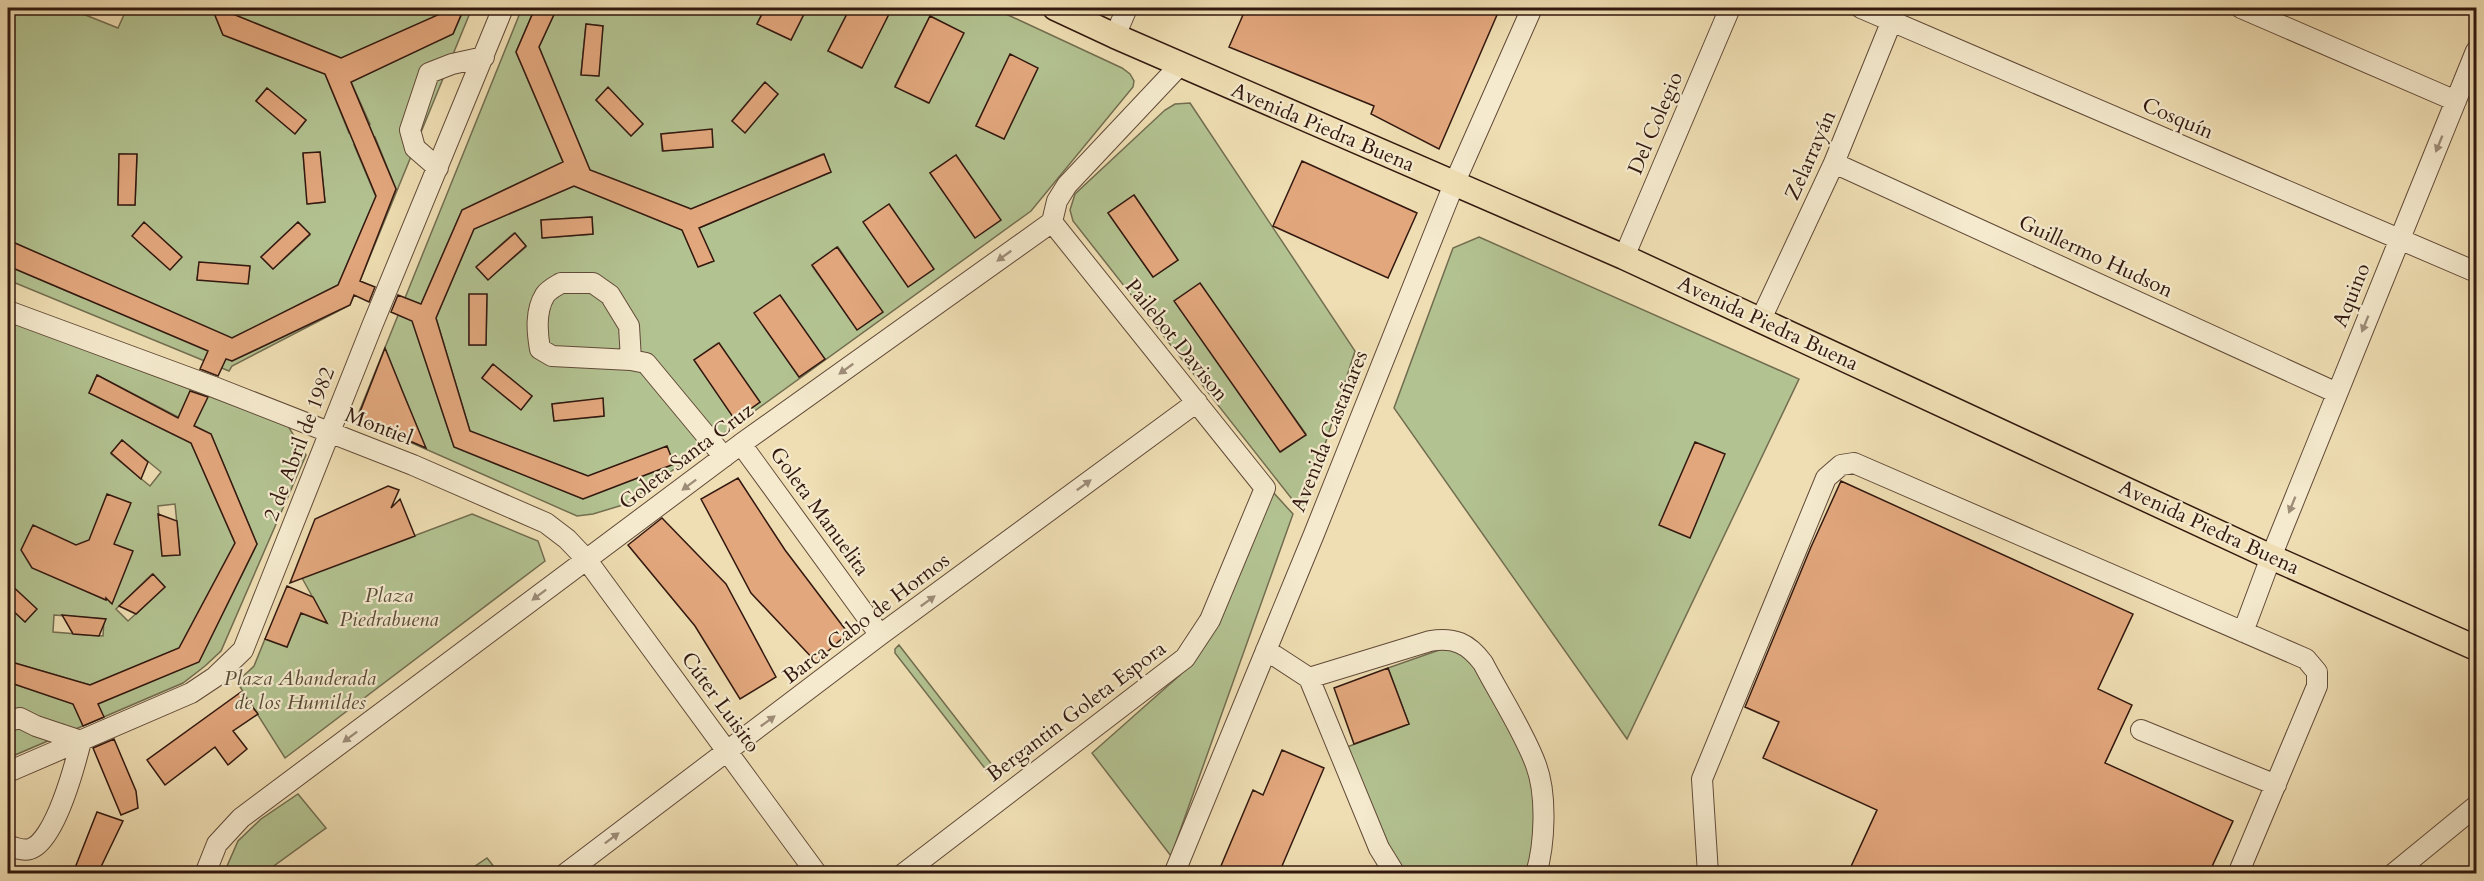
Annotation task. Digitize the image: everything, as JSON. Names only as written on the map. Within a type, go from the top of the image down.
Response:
[{"type":"main road","name":"Avenida Piedra Buena","points":[[1055,8],[1180,65],[1624,257],[2271,557],[2476,648]]},
{"type":"street","name":"2 de Abril de 1982","points":[[8,772],[191,693],[215,677],[243,650],[372,326],[503,8]]},
{"type":"street","points":[[1115,36],[1127,8]]},
{"type":"street","name":"Avenida Castañares","points":[[1174,873],[1454,184],[1532,8]]},
{"type":"street","name":"Del Colegio","points":[[1624,257],[1730,8]]},
{"type":"street","name":"Cosquín","points":[[1860,8],[1894,14],[2399,240],[2476,272]]},
{"type":"street","points":[[2241,8],[2456,101]]},
{"type":"street","name":"Zelarrayán","points":[[1761,319],[1834,163],[1894,14]]},
{"type":"street","name":"Aquino","points":[[2243,632],[2271,557],[2476,51]]},
{"type":"street","points":[[438,168],[415,148],[410,129],[429,73],[452,64],[484,57]]},
{"type":"street","points":[[1052,222],[1057,201],[1067,185],[1180,65]]},
{"type":"street","name":"Guillermo Hudson","points":[[1834,163],[2337,393]]},
{"type":"street","name":"Pailebot Davison","points":[[1052,222],[1265,488]]},
{"type":"street","name":"Goleta Santa Cruz","points":[[206,873],[217,844],[241,818],[741,444],[1052,222]]},
{"type":"street","points":[[631,360],[629,326],[610,295],[593,283],[561,283],[545,293],[539,312],[537,332],[540,349],[552,356],[631,360],[646,363],[724,457]]},
{"type":"street","name":"Montiel","points":[[8,310],[413,465],[546,523],[567,539],[586,559]]},
{"type":"street","name":"Barca Cabo de Hornos","points":[[565,873],[880,635],[1197,402]]},
{"type":"street","name":"Goleta Manuelita","points":[[741,444],[880,635]]},
{"type":"street","points":[[1708,873],[1702,779],[1826,477],[1841,465],[1854,463],[2306,659],[2317,672],[2317,686],[2238,873]]},
{"type":"street","name":"Bergantin Goleta Espora","points":[[903,873],[1185,658],[1210,620],[1265,488]]},
{"type":"street","name":"Cúter Luisito","points":[[586,559],[817,873]]},
{"type":"street","points":[[1309,678],[1430,641],[1458,640],[1472,648],[1483,663],[1537,766],[1542,796],[1543,842],[1536,873]]},
{"type":"street","points":[[1266,650],[1309,678],[1379,848],[1395,873]]},
{"type":"street","points":[[8,721],[20,718],[36,726],[81,741],[73,774],[45,840],[31,849],[18,850],[8,845]]},
{"type":"street","points":[[2141,730],[2276,785]]},
{"type":"street","points":[[2393,873],[2476,806]]},
{"type":"green space","points":[[8,8],[68,8],[118,28],[127,8],[212,8],[223,35],[325,74],[349,133],[370,124],[351,82],[439,40],[341,58],[233,14],[230,8],[443,8],[461,15],[464,8],[472,8],[350,305],[232,366],[229,371],[8,280],[8,266],[83,298],[91,277],[8,240]],"holes":[[[443,9],[461,16],[453,34],[440,40],[430,19],[440,14]],[[267,88],[306,120],[295,133],[256,101]],[[375,137],[396,189],[350,305],[232,361],[232,338],[338,285],[376,197],[354,145]],[[320,152],[325,202],[308,204],[303,154]],[[119,154],[137,155],[135,205],[118,204]],[[298,222],[310,235],[273,269],[261,257]],[[144,223],[181,257],[133,236]],[[199,263],[250,267],[248,283],[197,279]]]},
{"type":"green space","points":[[522,8],[535,8],[516,52],[563,162],[462,210],[413,323],[454,447],[583,499],[674,464],[666,447],[588,476],[470,431],[436,318],[474,229],[574,186],[682,230],[698,266],[713,261],[699,228],[831,172],[823,154],[691,209],[590,170],[539,47],[557,8],[765,8],[757,24],[791,40],[807,8],[850,8],[828,51],[861,68],[892,8],[993,8],[1122,68],[1130,74],[1134,81],[1133,87],[1031,211],[626,504],[593,514],[577,516],[362,421],[359,412]],"holes":[[[930,16],[963,33],[928,103],[895,86]],[[586,24],[603,26],[598,76],[581,74]],[[1010,55],[1037,68],[1004,139],[976,126]],[[764,83],[778,94],[745,132],[732,121]],[[608,88],[643,124],[631,136],[596,100]],[[712,130],[713,147],[662,151],[661,134]],[[956,155],[975,237],[930,173]],[[592,217],[593,234],[543,238],[541,220]],[[514,233],[526,247],[488,279],[477,266]],[[838,247],[882,312],[857,329],[812,266]],[[469,295],[487,295],[486,345],[469,345]],[[755,313],[825,359],[799,377]],[[718,343],[760,402],[736,419],[694,360]],[[385,349],[421,437],[418,444],[363,421],[360,412]],[[492,365],[532,396],[521,409],[482,378]],[[603,399],[604,416],[554,421],[552,404]]]},
{"type":"green space","points":[[1190,103],[1355,351],[1303,513],[1073,221],[1070,210],[1075,194],[1165,110],[1175,104]],"holes":[[[1134,195],[1178,260],[1153,277],[1108,213]],[[1260,370],[1306,434],[1281,452],[1236,388]]]},
{"type":"green space","points":[[1479,237],[1799,379],[1627,739],[1394,408],[1453,248]]},
{"type":"green space","points":[[8,311],[104,357],[288,426],[306,455],[221,651],[183,683],[8,758],[8,682],[85,708],[199,661],[257,544],[211,434],[97,375],[89,393],[191,443],[235,543],[179,648],[90,685],[8,661],[8,606],[25,622],[36,609],[8,582]],"holes":[[[122,440],[161,472],[150,486],[111,454]],[[175,504],[180,554],[163,556],[158,506]],[[152,574],[165,587],[128,621],[116,609]],[[54,615],[104,619],[103,636],[53,632]]]},
{"type":"green space","points":[[1272,491],[1293,514],[1171,856],[1092,753],[1180,675],[1214,624]]},
{"type":"green space","name":"Plaza Piedrabuena","points":[[472,514],[538,541],[545,561],[285,758],[237,682],[254,666],[265,639],[287,647],[301,613],[327,623],[302,578]]},
{"type":"green space","points":[[899,645],[1000,775],[999,780],[994,780],[895,653]]},
{"type":"green space","points":[[1442,649],[1457,651],[1470,658],[1531,768],[1537,845],[1528,874],[1420,874],[1403,871],[1391,856],[1347,747],[1409,724],[1388,668]]},
{"type":"green space","points":[[298,794],[326,828],[264,873],[224,873],[238,841],[261,819]]},
{"type":"green space","points":[[487,858],[499,873],[465,873]]},
{"type":"building","points":[[212,8],[218,8],[341,58],[440,14],[443,8],[464,8],[453,34],[351,82],[396,189],[360,281],[375,287],[369,302],[354,295],[350,305],[232,361],[226,359],[218,376],[200,369],[208,351],[8,266],[8,240],[232,338],[338,285],[376,196],[325,74],[223,35]]},
{"type":"building","points":[[535,8],[557,8],[539,47],[590,170],[691,209],[824,154],[831,172],[699,228],[714,261],[698,267],[682,230],[574,186],[474,229],[436,318],[470,431],[588,476],[667,446],[674,464],[583,499],[454,447],[412,321],[391,312],[398,295],[421,304],[462,210],[563,162],[516,52]]},
{"type":"building","points":[[765,8],[807,8],[791,40],[757,24]]},
{"type":"building","points":[[850,8],[892,8],[862,68],[828,51]]},
{"type":"building","points":[[1246,8],[1500,8],[1439,149],[1371,114],[1374,106],[1229,47]]},
{"type":"building","points":[[930,16],[964,33],[929,103],[895,87]]},
{"type":"building","points":[[586,24],[603,26],[599,76],[581,75]]},
{"type":"building","points":[[1010,54],[1038,68],[1004,139],[976,126]]},
{"type":"building","points":[[765,82],[778,94],[745,133],[732,121]]},
{"type":"building","points":[[608,87],[643,124],[631,136],[596,100]]},
{"type":"building","points":[[267,88],[306,120],[295,134],[256,101]]},
{"type":"building","points":[[712,129],[713,147],[663,151],[661,134]]},
{"type":"building","points":[[320,152],[325,202],[307,204],[303,153]]},
{"type":"building","points":[[119,154],[137,154],[135,205],[118,205]]},
{"type":"building","points":[[956,155],[1001,220],[975,238],[930,173]]},
{"type":"building","points":[[1302,161],[1417,213],[1388,278],[1273,226]]},
{"type":"building","points":[[1134,195],[1178,260],[1153,277],[1108,213]]},
{"type":"building","points":[[889,204],[934,269],[908,287],[863,222]]},
{"type":"building","points":[[592,217],[593,234],[542,238],[541,220]]},
{"type":"building","points":[[144,222],[182,257],[170,270],[132,236]]},
{"type":"building","points":[[298,222],[310,234],[273,269],[261,257]]},
{"type":"building","points":[[515,233],[526,246],[488,280],[476,267]]},
{"type":"building","points":[[837,247],[883,312],[857,330],[812,265]]},
{"type":"building","points":[[199,262],[250,266],[248,284],[197,280]]},
{"type":"building","points":[[1200,283],[1306,435],[1280,452],[1174,301]]},
{"type":"building","points":[[469,294],[487,294],[486,345],[469,345]]},
{"type":"building","points":[[780,295],[825,359],[799,377],[754,313]]},
{"type":"building","points":[[719,343],[760,402],[735,420],[694,360]]},
{"type":"building","points":[[385,348],[426,448],[363,421],[360,412]]},
{"type":"building","points":[[493,364],[532,396],[521,410],[482,378]]},
{"type":"building","points":[[97,375],[178,418],[190,391],[208,397],[194,426],[211,434],[257,544],[199,662],[98,704],[104,717],[83,726],[73,704],[8,682],[8,661],[90,685],[179,648],[235,543],[191,443],[89,393]]},
{"type":"building","points":[[603,398],[604,416],[554,421],[552,404]]},
{"type":"building","points":[[122,440],[148,462],[141,479],[111,453]]},
{"type":"building","points":[[1695,442],[1725,454],[1690,538],[1659,525]]},
{"type":"building","points":[[738,478],[785,550],[848,633],[816,662],[751,593],[701,499]]},
{"type":"building","points":[[1841,481],[2133,614],[2098,689],[2132,705],[2105,763],[2233,821],[2209,873],[1848,873],[1877,810],[1763,758],[1779,722],[1745,707],[1811,547]]},
{"type":"building","points":[[388,486],[399,490],[391,508],[400,499],[415,536],[290,583],[315,519]]},
{"type":"building","points":[[107,494],[131,503],[114,544],[133,551],[112,604],[106,598],[106,600],[32,568],[21,550],[33,525],[76,545],[89,540]]},
{"type":"building","points":[[158,514],[177,521],[180,555],[162,556]]},
{"type":"building","points":[[662,518],[726,584],[776,677],[740,699],[695,626],[628,545]]},
{"type":"building","points":[[153,574],[165,587],[136,614],[119,606]]},
{"type":"building","points":[[8,582],[37,609],[25,622],[8,606]]},
{"type":"building","points":[[287,586],[313,597],[327,623],[301,613],[287,647],[265,639]]},
{"type":"building","points":[[62,615],[106,619],[99,636],[73,634]]},
{"type":"building","points":[[1388,668],[1409,724],[1354,744],[1334,688]]},
{"type":"building","points":[[241,692],[258,714],[233,731],[247,749],[228,765],[215,747],[165,785],[147,760]]},
{"type":"building","points":[[114,739],[136,791],[138,808],[121,815],[93,748]]},
{"type":"building","points":[[1282,750],[1324,768],[1279,873],[1218,873],[1253,790],[1263,795]]},
{"type":"building","points":[[97,812],[123,821],[98,873],[73,873]]},
{"type":"railway","points":[[2464,874],[2476,863]]},
{"type":"park label","name":"Plaza Abanderada de los Humildes","points":[[300,690]]}]
